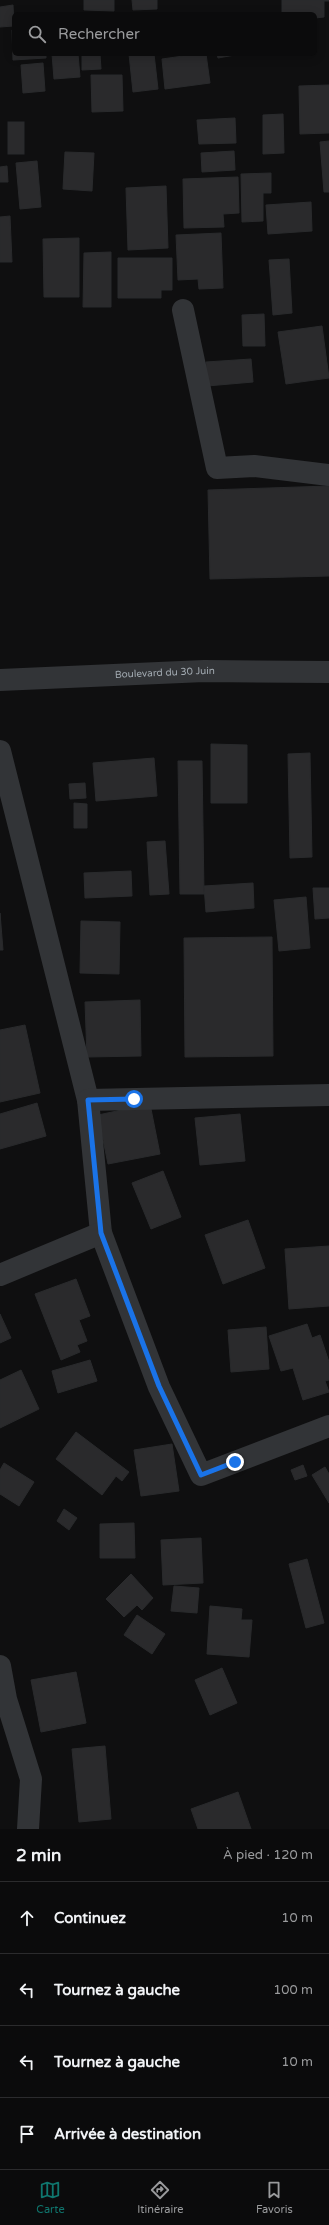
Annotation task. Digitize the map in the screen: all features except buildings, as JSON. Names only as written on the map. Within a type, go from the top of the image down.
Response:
[{"type":"street","points":[[183,310],[217,468],[254,466],[329,475]]},
{"type":"street","name":"Boulevard du 30 Juin","points":[[0,680],[204,671],[329,672]]},
{"type":"street","points":[[0,751],[88,1100],[101,1233],[159,1386],[201,1475],[329,1426]]},
{"type":"street","points":[[88,1100],[329,1095]]},
{"type":"street","points":[[0,1276],[101,1233]]},
{"type":"street","points":[[0,1666],[6,1699],[31,1779],[28,1829]]},
{"type":"route","points":[[134,1099],[88,1100],[101,1233],[159,1386],[201,1475],[235,1462]]}]
